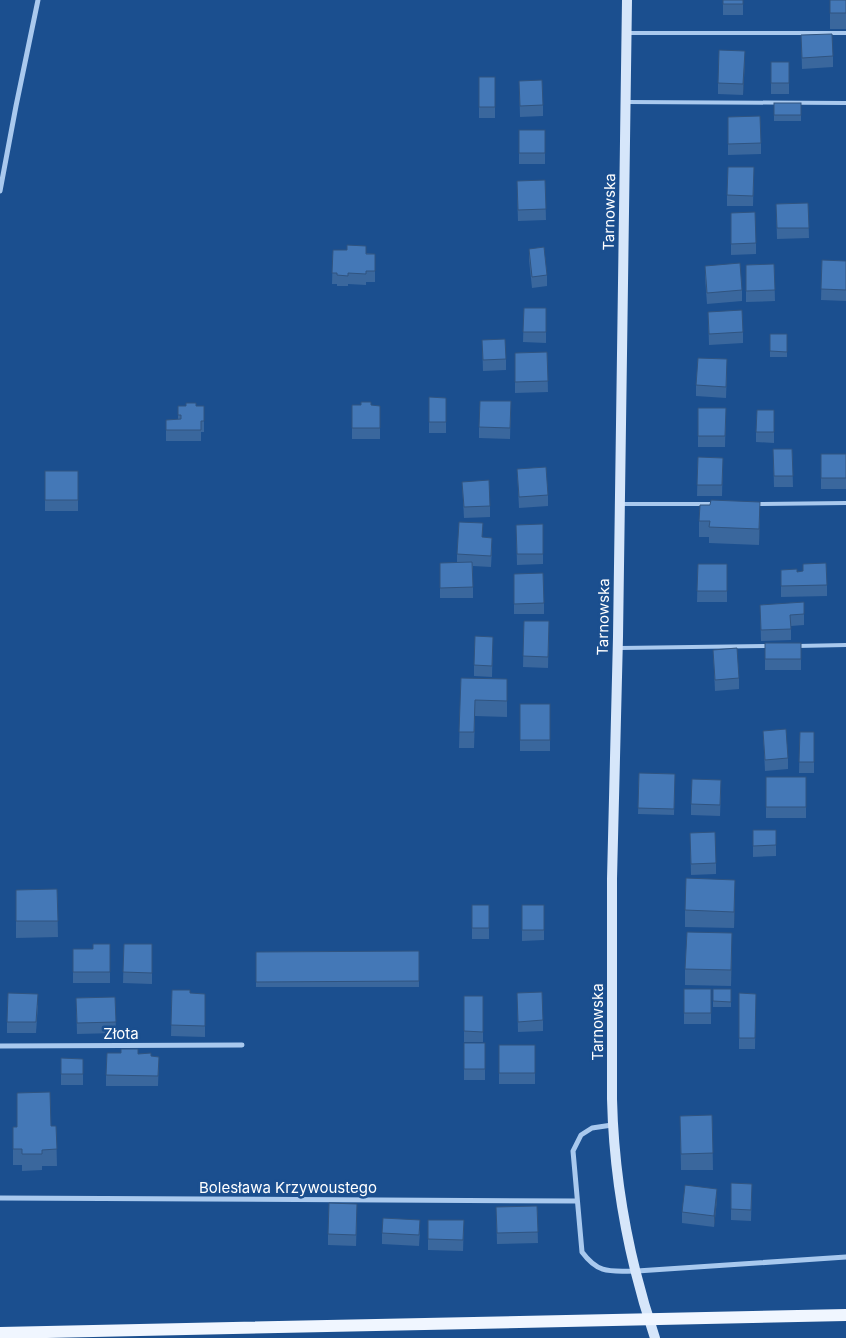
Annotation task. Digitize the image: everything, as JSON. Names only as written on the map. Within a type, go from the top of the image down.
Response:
[{"type":"main road","points":[[0,1333],[846,1315]]},
{"type":"street","points":[[0,191],[38,0]]},
{"type":"street","name":"Tarnowska","points":[[626,0],[618,648],[612,879],[612,1125],[618,1185],[627,1233],[644,1306],[655,1338]]},
{"type":"street","name":"Złota","points":[[0,1046],[242,1045]]},
{"type":"street","points":[[612,1125],[592,1128],[581,1135],[573,1151],[582,1252],[590,1263],[604,1270],[637,1271],[846,1257]]},
{"type":"street","name":"Bolesława Krzywoustego","points":[[0,1198],[576,1201]]},
{"type":"lane","points":[[626,33],[846,33]]},
{"type":"lane","points":[[625,102],[846,103]]},
{"type":"lane","points":[[748,504],[846,503]]},
{"type":"lane","points":[[620,504],[718,504]]},
{"type":"lane","points":[[796,646],[846,645]]},
{"type":"lane","points":[[618,648],[776,646]]},
{"type":"building","points":[[723,0],[743,0],[743,4],[723,4]]},
{"type":"building","points":[[830,0],[846,0],[846,13],[830,13]]},
{"type":"building","points":[[832,34],[833,56],[802,58],[801,35]]},
{"type":"building","points":[[719,50],[745,51],[743,84],[718,83]]},
{"type":"building","points":[[771,62],[789,62],[789,83],[771,83]]},
{"type":"building","points":[[479,77],[495,77],[495,107],[479,107]]},
{"type":"building","points":[[542,80],[543,105],[520,106],[519,81]]},
{"type":"building","points":[[774,103],[801,103],[801,115],[774,115]]},
{"type":"building","points":[[760,116],[761,143],[728,144],[728,117]]},
{"type":"building","points":[[519,130],[545,130],[545,153],[519,153]]},
{"type":"building","points":[[728,167],[754,167],[753,196],[727,195]]},
{"type":"building","points":[[545,180],[546,209],[518,210],[517,181]]},
{"type":"building","points":[[808,203],[809,228],[777,228],[776,204]]},
{"type":"building","points":[[755,212],[756,243],[731,244],[731,213]]},
{"type":"building","points":[[347,245],[366,246],[366,254],[375,254],[375,271],[366,271],[366,274],[348,273],[348,276],[332,273],[333,250],[347,250]]},
{"type":"building","points":[[544,247],[547,275],[532,277],[529,249]]},
{"type":"building","points":[[822,260],[846,261],[846,290],[821,289]]},
{"type":"building","points":[[740,263],[742,290],[707,293],[705,266]]},
{"type":"building","points":[[774,264],[775,290],[746,291],[746,265]]},
{"type":"building","points":[[524,308],[546,308],[546,332],[523,332]]},
{"type":"building","points":[[742,310],[743,332],[709,334],[708,312]]},
{"type":"building","points":[[770,334],[787,334],[787,352],[770,351]]},
{"type":"building","points":[[505,339],[506,359],[483,360],[482,340]]},
{"type":"building","points":[[547,352],[548,381],[515,382],[515,353]]},
{"type":"building","points":[[698,358],[727,359],[726,387],[696,385]]},
{"type":"building","points":[[429,397],[446,398],[446,422],[429,422]]},
{"type":"building","points":[[480,401],[511,401],[510,428],[479,427]]},
{"type":"building","points":[[361,402],[371,402],[371,405],[380,406],[380,428],[352,428],[352,405],[361,405]]},
{"type":"building","points":[[186,403],[196,403],[196,406],[204,406],[204,421],[201,421],[201,430],[166,430],[166,420],[181,419],[181,415],[178,415],[178,406],[186,406]]},
{"type":"building","points":[[698,408],[726,408],[725,436],[698,436]]},
{"type":"building","points":[[757,410],[774,410],[774,432],[756,432]]},
{"type":"building","points":[[773,449],[792,449],[793,476],[774,476]]},
{"type":"building","points":[[821,454],[846,454],[846,478],[821,478]]},
{"type":"building","points":[[698,457],[723,458],[722,485],[697,485]]},
{"type":"building","points":[[546,467],[548,495],[519,497],[517,469]]},
{"type":"building","points":[[45,471],[78,471],[78,500],[45,500]]},
{"type":"building","points":[[489,480],[490,506],[464,507],[462,482]]},
{"type":"building","points":[[711,500],[760,502],[759,529],[709,527],[710,521],[699,521],[700,505],[710,505]]},
{"type":"building","points":[[459,522],[483,523],[482,537],[492,538],[491,556],[457,554]]},
{"type":"building","points":[[543,524],[543,554],[517,554],[516,525]]},
{"type":"building","points":[[472,562],[473,587],[440,588],[440,563]]},
{"type":"building","points":[[826,563],[827,585],[781,586],[781,570],[797,569],[797,572],[803,571],[803,564]]},
{"type":"building","points":[[698,564],[727,564],[727,591],[697,591]]},
{"type":"building","points":[[543,573],[544,603],[514,604],[514,574]]},
{"type":"building","points":[[804,602],[804,614],[790,615],[791,629],[761,630],[760,605]]},
{"type":"building","points":[[524,621],[549,621],[548,657],[523,656]]},
{"type":"building","points":[[475,636],[493,637],[492,666],[474,665]]},
{"type":"building","points":[[765,643],[801,643],[801,659],[765,659]]},
{"type":"building","points":[[737,648],[739,678],[715,680],[713,650]]},
{"type":"building","points":[[461,678],[507,679],[507,701],[475,700],[474,732],[459,732]]},
{"type":"building","points":[[520,704],[550,704],[550,740],[520,740]]},
{"type":"building","points":[[786,729],[788,758],[765,760],[763,731]]},
{"type":"building","points":[[800,732],[814,732],[814,762],[799,762]]},
{"type":"building","points":[[639,773],[675,774],[674,809],[638,808]]},
{"type":"building","points":[[766,777],[806,777],[806,807],[766,807]]},
{"type":"building","points":[[692,779],[721,780],[720,805],[691,804]]},
{"type":"building","points":[[753,830],[776,830],[776,845],[753,846]]},
{"type":"building","points":[[715,832],[716,863],[691,864],[690,833]]},
{"type":"building","points":[[686,878],[735,880],[734,912],[685,910]]},
{"type":"building","points":[[57,889],[58,921],[16,921],[16,890]]},
{"type":"building","points":[[472,905],[489,905],[489,928],[472,928]]},
{"type":"building","points":[[522,905],[544,905],[544,930],[522,930]]},
{"type":"building","points":[[687,932],[732,933],[731,970],[685,969]]},
{"type":"building","points":[[93,944],[110,944],[110,972],[73,972],[73,949],[93,949]]},
{"type":"building","points":[[124,944],[152,944],[152,973],[123,972]]},
{"type":"building","points":[[419,951],[419,981],[256,982],[256,952]]},
{"type":"building","points":[[684,989],[711,989],[711,1013],[684,1013]]},
{"type":"building","points":[[713,989],[731,989],[731,1002],[713,1001]]},
{"type":"building","points":[[172,990],[190,990],[190,993],[205,994],[205,1026],[171,1025]]},
{"type":"building","points":[[542,992],[543,1020],[518,1022],[517,993]]},
{"type":"building","points":[[8,993],[38,994],[36,1022],[7,1022]]},
{"type":"building","points":[[739,993],[756,994],[755,1038],[739,1038]]},
{"type":"building","points":[[464,996],[483,996],[483,1032],[464,1031]]},
{"type":"building","points":[[115,997],[116,1022],[77,1023],[76,998]]},
{"type":"building","points":[[464,1043],[485,1043],[485,1069],[464,1069]]},
{"type":"building","points":[[499,1045],[535,1045],[535,1073],[499,1073]]},
{"type":"building","points":[[121,1049],[138,1049],[138,1054],[151,1053],[151,1056],[159,1057],[158,1076],[106,1075],[107,1053],[121,1053]]},
{"type":"building","points":[[61,1058],[83,1059],[83,1074],[61,1074]]},
{"type":"building","points":[[50,1092],[51,1126],[56,1126],[57,1149],[42,1150],[42,1154],[22,1154],[22,1149],[13,1149],[13,1127],[17,1127],[17,1093]]},
{"type":"building","points":[[712,1115],[713,1153],[681,1154],[680,1116]]},
{"type":"building","points":[[731,1183],[752,1184],[751,1210],[731,1209]]},
{"type":"building","points":[[685,1185],[717,1189],[714,1216],[682,1212]]},
{"type":"building","points":[[329,1203],[357,1204],[356,1235],[328,1234]]},
{"type":"building","points":[[537,1206],[538,1232],[497,1233],[496,1207]]},
{"type":"building","points":[[383,1218],[420,1220],[419,1235],[382,1233]]},
{"type":"building","points":[[428,1220],[464,1220],[463,1240],[428,1239]]}]
